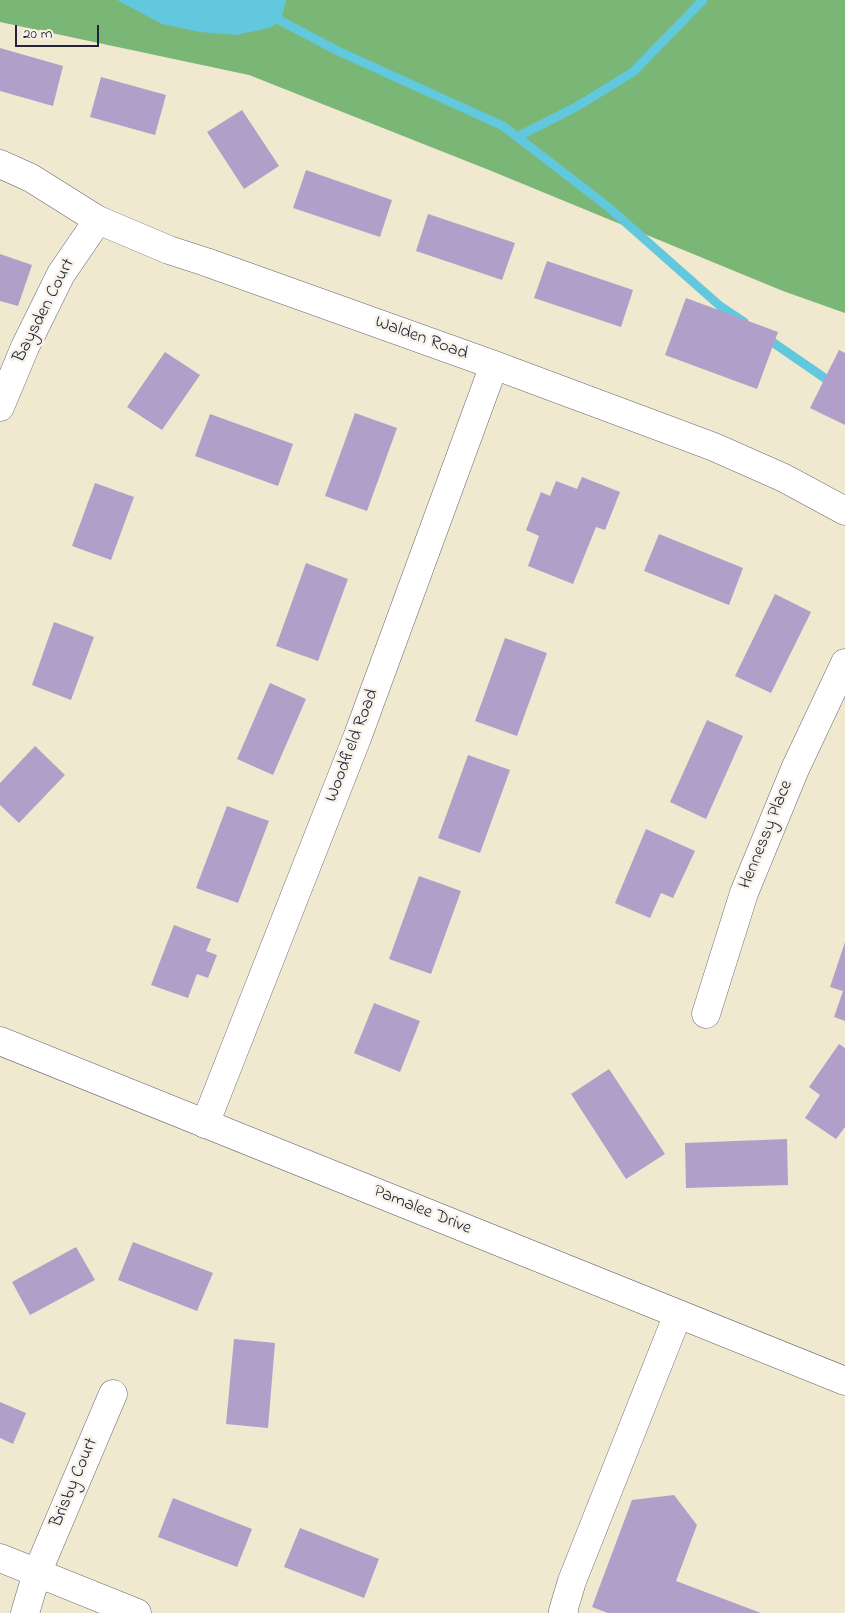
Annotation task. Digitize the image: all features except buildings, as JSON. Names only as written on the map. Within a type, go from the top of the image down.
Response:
[{"type":"street","name":"Walden Road","points":[[0,164],[31,178],[98,220],[169,250],[494,365],[714,447],[784,478],[845,511]]},
{"type":"street","name":"Baysden Court","points":[[0,407],[25,347],[61,274],[98,220]]},
{"type":"street","name":"Woodfield Road","points":[[205,1124],[357,738],[494,365]]},
{"type":"street","name":"Hennessy Place","points":[[706,1014],[744,893],[795,768],[845,664]]},
{"type":"street","name":"Pamalee Drive","points":[[0,1042],[845,1381]]},
{"type":"street","points":[[564,1613],[572,1581],[678,1314]]},
{"type":"street","name":"Brisby Court","points":[[25,1613],[37,1572],[113,1394]]},
{"type":"street","points":[[0,1558],[137,1613]]},
{"type":"green space","points":[[0,0],[845,0],[845,313],[783,291],[489,170],[249,75],[0,22]]},
{"type":"water","points":[[117,0],[286,0],[281,21],[269,28],[236,35],[200,32],[162,24]]},
{"type":"waterway","points":[[257,0],[281,21],[338,51],[503,126],[607,206],[720,306],[744,322]]},
{"type":"waterway","points":[[517,137],[576,107],[633,72],[703,0]]},
{"type":"waterway","points":[[765,337],[845,392]]}]
